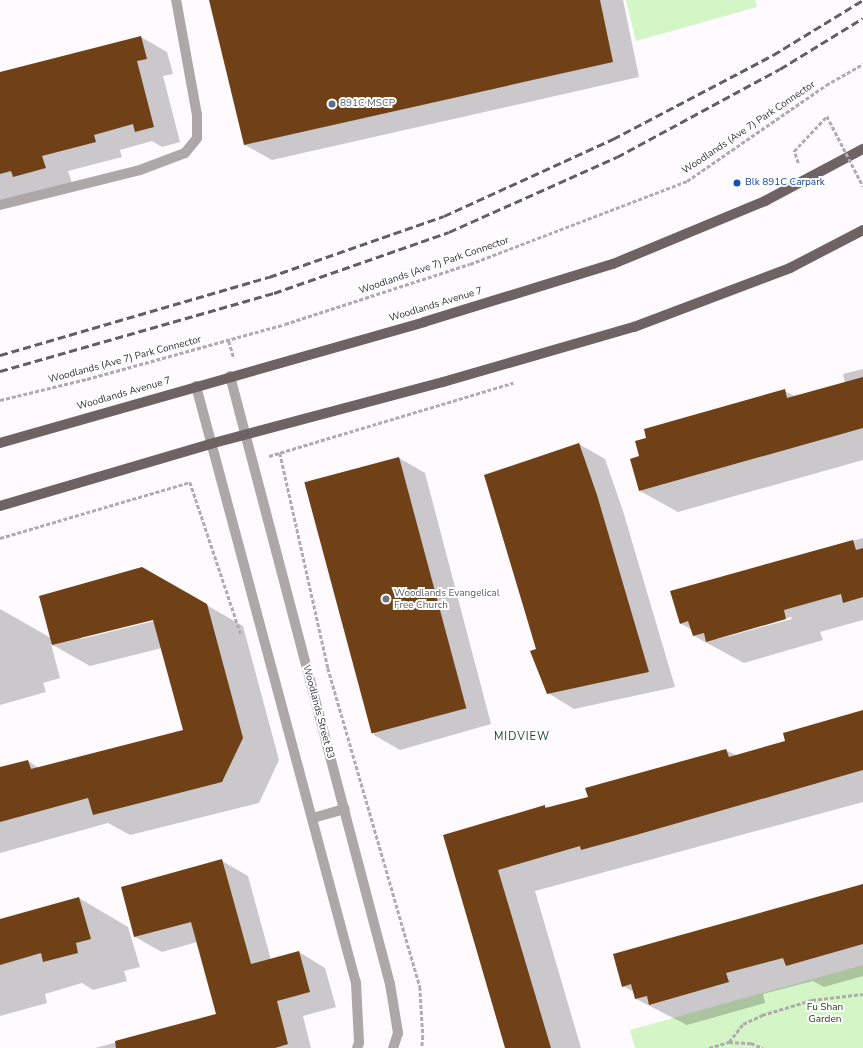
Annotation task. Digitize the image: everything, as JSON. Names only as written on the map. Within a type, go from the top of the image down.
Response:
[{"type":"main road","name":"Woodlands Avenue 7","points":[[0,443],[230,376],[424,322],[613,264],[765,201],[863,149]]},
{"type":"main road","points":[[0,506],[210,444],[443,382],[634,327],[790,268],[863,230]]},
{"type":"street","points":[[0,205],[140,170],[185,153],[197,138],[197,115],[176,0]]},
{"type":"street","name":"Woodlands Street 83","points":[[230,376],[244,436],[345,809],[390,984],[398,1033],[394,1048]]},
{"type":"street","points":[[196,386],[210,444],[313,818],[356,984],[359,1043],[357,1048]]},
{"type":"street","points":[[313,818],[345,809]]},
{"type":"path","name":"Woodlands (Ave 7) Park Connector","points":[[0,400],[87,379],[285,324],[470,264],[687,181],[826,85],[863,64]]},
{"type":"path","points":[[803,180],[794,151],[827,116],[863,186]]},
{"type":"path","points":[[280,453],[328,668],[420,988],[424,1036],[422,1048]]},
{"type":"path","points":[[0,538],[190,482]]},
{"type":"path","points":[[729,1042],[744,1024],[762,1016],[812,1000],[863,994]]},
{"type":"path","points":[[709,1048],[729,1042],[751,1043],[763,1048]]},
{"type":"green space","points":[[626,0],[755,0],[757,7],[636,41]]},
{"type":"green space","name":"Fu Shan Garden","points":[[863,965],[863,1048],[635,1048],[630,1030]]},
{"type":"building","name":"891C MSCP","points":[[209,0],[600,0],[613,62],[244,145]]},
{"type":"building","points":[[141,36],[147,59],[137,61],[154,127],[135,132],[133,124],[94,135],[96,142],[42,156],[46,168],[13,177],[11,171],[0,174],[0,72]]},
{"type":"building","points":[[863,377],[863,428],[639,491],[630,459],[639,456],[635,441],[646,438],[644,429],[785,389],[787,398]]},
{"type":"building","points":[[579,443],[597,495],[649,672],[547,694],[530,651],[536,649],[484,475]]},
{"type":"building","name":"Woodlands Evangelical Free Church","points":[[399,457],[466,708],[372,734],[304,482]]},
{"type":"building","points":[[853,540],[856,550],[863,548],[863,597],[843,603],[841,594],[784,610],[786,619],[706,642],[704,633],[693,636],[688,621],[680,624],[670,591]]},
{"type":"building","points":[[142,567],[207,604],[243,738],[222,782],[93,815],[88,798],[0,822],[0,767],[28,760],[31,769],[183,730],[153,620],[52,645],[39,596]]},
{"type":"building","points":[[863,710],[863,770],[636,835],[581,850],[580,846],[498,870],[551,1048],[505,1048],[443,835],[545,805],[545,808],[588,797],[585,788],[726,749],[729,757],[785,741],[783,733]]},
{"type":"building","points":[[222,859],[251,964],[299,951],[310,992],[277,1001],[288,1044],[275,1048],[116,1048],[115,1041],[216,1014],[191,922],[134,937],[121,887]]},
{"type":"building","points":[[863,884],[863,944],[786,966],[783,958],[726,973],[729,982],[649,1005],[647,996],[635,999],[631,984],[622,987],[613,954]]},
{"type":"building","points":[[79,897],[91,939],[76,943],[78,953],[43,962],[41,953],[0,965],[0,919]]},
{"type":"railway","points":[[0,355],[269,277],[444,216],[613,139],[773,55],[863,0]]},
{"type":"railway","points":[[0,371],[274,293],[449,232],[617,157],[780,69],[863,18]]},
{"type":"place","name":"891C MSCP","points":[[332,104]]},
{"type":"place","name":"Blk 891C Carpark","points":[[737,183]]},
{"type":"place","name":"Woodlands Evangelical Free Church","points":[[386,599]]},
{"type":"district","name":"MIDVIEW","points":[[522,737]]}]
